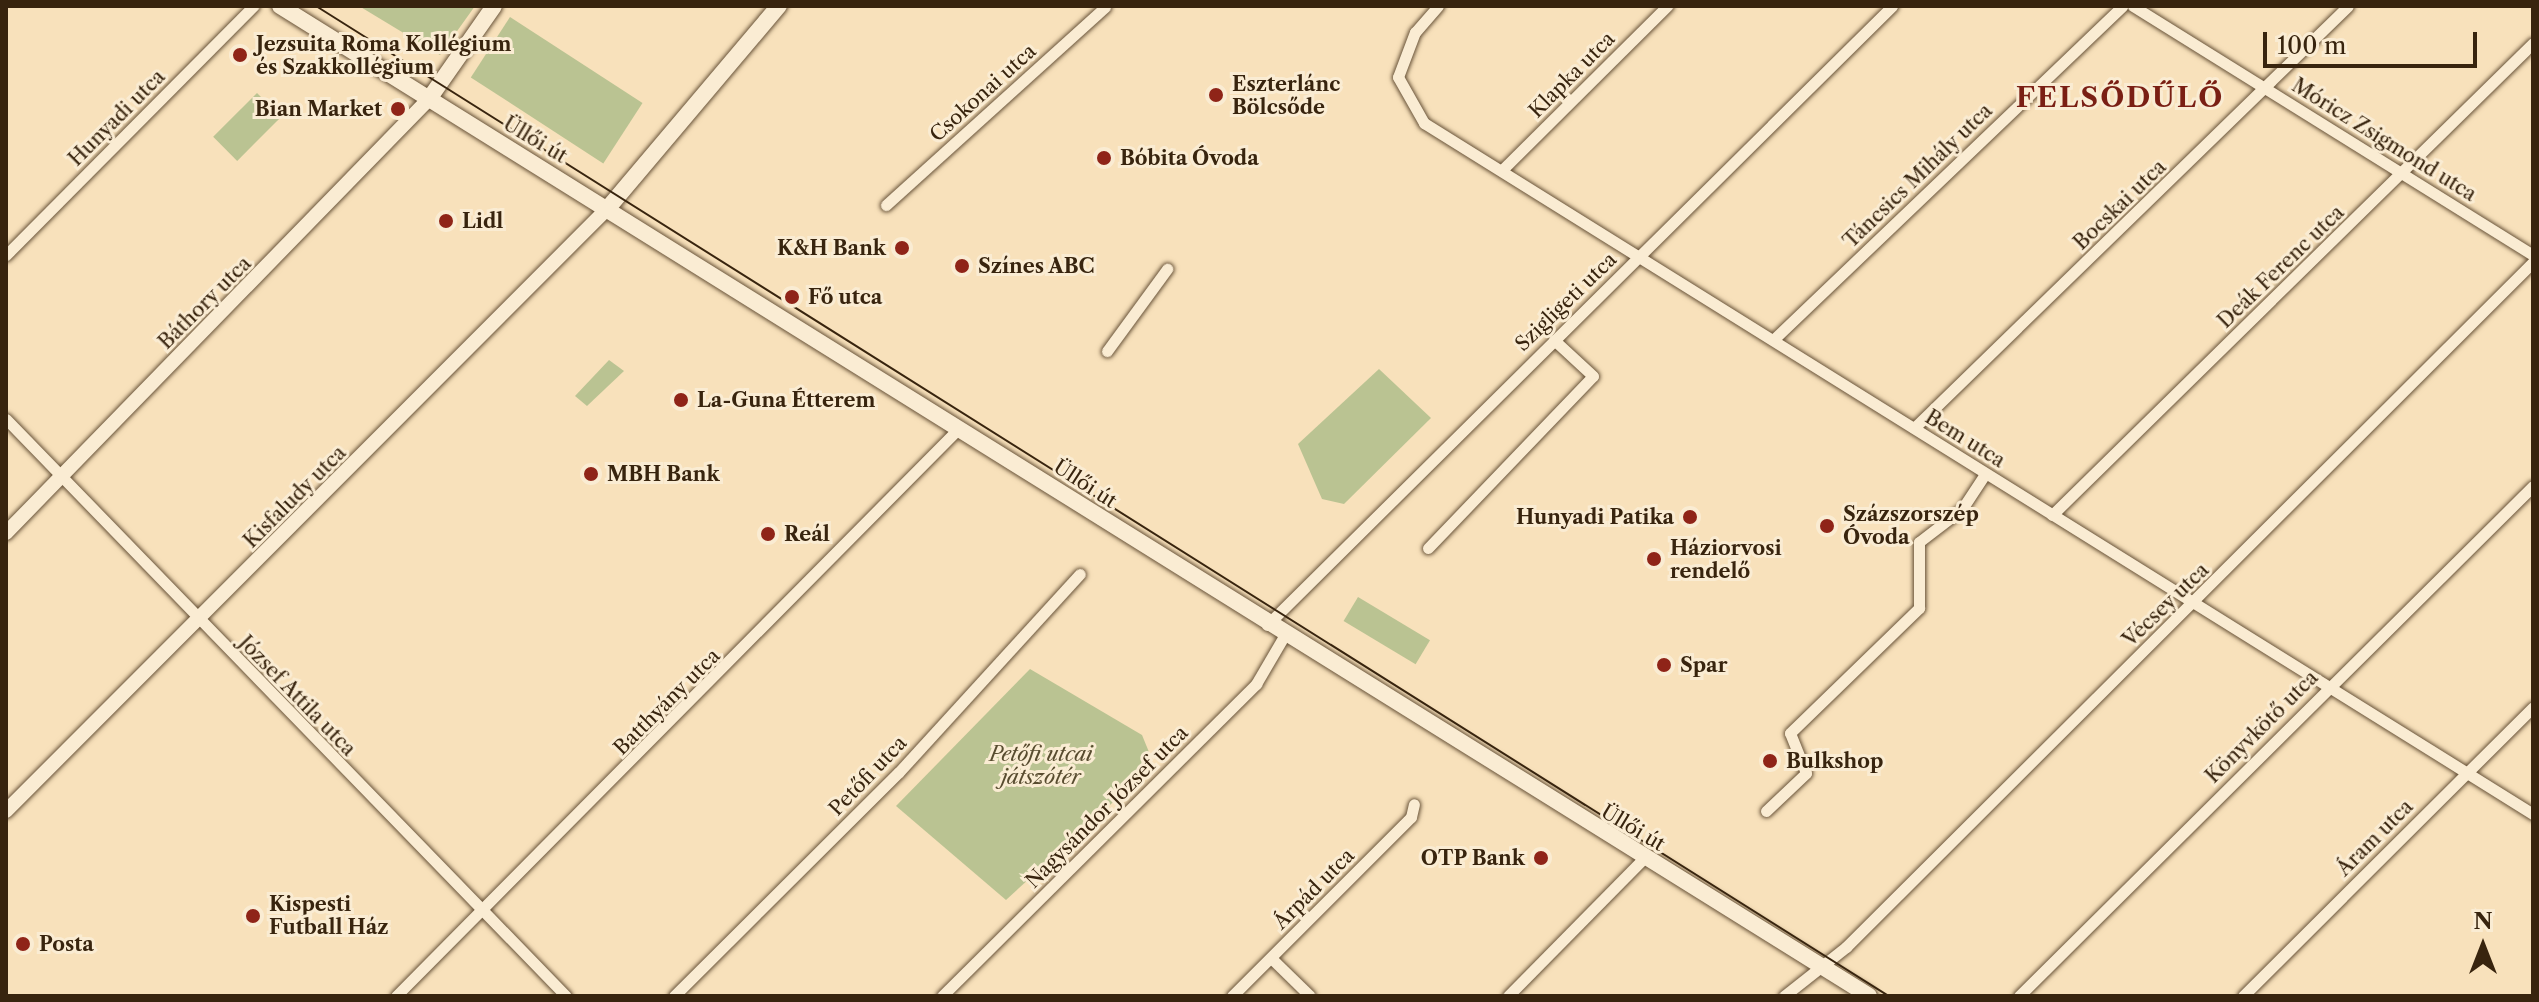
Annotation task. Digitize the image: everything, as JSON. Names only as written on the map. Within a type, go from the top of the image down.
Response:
[{"type":"main road","name":"Üllői út","points":[[280,6],[959,428],[1284,636],[1869,996]]},
{"type":"main road","points":[[429,99],[494,6]]},
{"type":"main road","points":[[608,208],[779,6]]},
{"type":"street","name":"Hunyadi utca","points":[[6,255],[253,6]]},
{"type":"street","name":"Bem utca","points":[[1438,6],[1415,32],[1398,77],[1417,116],[1638,258],[2533,814]]},
{"type":"street","name":"Klapka utca","points":[[1502,170],[1667,6]]},
{"type":"street","name":"Szigligeti utca","points":[[1267,625],[1892,6]]},
{"type":"street","name":"Táncsics Mihály utca","points":[[1773,340],[2122,6]]},
{"type":"street","name":"Móricz Zsigmond utca","points":[[2133,6],[2533,255]]},
{"type":"street","name":"Bocskai utca","points":[[1914,428],[2267,89],[2348,6]]},
{"type":"street","name":"Csokonai utca","points":[[886,205],[1105,7]]},
{"type":"street","name":"Deák Ferenc utca","points":[[2052,515],[2404,173],[2533,43]]},
{"type":"street","name":"Báthory utca","points":[[6,533],[429,99]]},
{"type":"street","name":"Kisfaludy utca","points":[[6,811],[608,208]]},
{"type":"street","name":"Vécsey utca","points":[[1784,996],[1816,963],[1838,954],[2193,604],[2533,262]]},
{"type":"street","points":[[1107,351],[1167,269]]},
{"type":"street","points":[[1428,548],[1593,376],[1554,340]]},
{"type":"street","name":"József Attila utca","points":[[6,419],[196,619],[566,996]]},
{"type":"street","name":"Batthyány utca","points":[[396,996],[959,428]]},
{"type":"street","points":[[1766,811],[1806,773],[1790,733],[1919,608],[1919,542],[1962,509],[1985,474]]},
{"type":"street","name":"Könyvkötő utca","points":[[2019,996],[2328,686],[2533,486]]},
{"type":"street","name":"Petőfi utca","points":[[674,996],[899,772],[1080,574]]},
{"type":"street","name":"Nagysándor József utca","points":[[942,996],[1256,684],[1284,636]]},
{"type":"street","name":"Áram utca","points":[[2243,996],[2533,707]]},
{"type":"street","name":"Árpád utca","points":[[1232,996],[1411,817],[1414,804]]},
{"type":"street","points":[[1508,996],[1644,858]]},
{"type":"street","points":[[1271,958],[1310,996]]},
{"type":"green space","points":[[359,6],[475,6],[440,55]]},
{"type":"green space","points":[[510,17],[643,103],[603,163],[471,77]]},
{"type":"green space","points":[[257,93],[281,117],[237,161],[213,137]]},
{"type":"green space","points":[[609,360],[624,371],[587,406],[575,396]]},
{"type":"green space","points":[[1379,369],[1431,418],[1344,504],[1322,499],[1298,444]]},
{"type":"green space","points":[[1358,597],[1430,640],[1416,664],[1344,621]]},
{"type":"green space","name":"Petőfi utcai játszótér","points":[[1030,669],[1142,735],[1151,757],[1146,772],[1006,900],[896,806]]},
{"type":"tram line","points":[[316,6],[1889,996]]},
{"type":"place","name":"Jezsuita Roma Kollégium és Szakkollégium","points":[[240,55]]},
{"type":"place","name":"Eszterlánc Bölcsőde","points":[[1216,95]]},
{"type":"place","name":"Bian Market","points":[[398,109]]},
{"type":"place","name":"Bóbita Óvoda","points":[[1104,158]]},
{"type":"place","name":"Lidl","points":[[446,221]]},
{"type":"place","name":"K&H Bank","points":[[902,248]]},
{"type":"place","name":"Színes ABC","points":[[962,266]]},
{"type":"place","name":"Fő utca","points":[[792,297]]},
{"type":"place","name":"La-Guna Étterem","points":[[681,400]]},
{"type":"place","name":"MBH Bank","points":[[591,474]]},
{"type":"place","name":"Hunyadi Patika","points":[[1690,517]]},
{"type":"place","name":"Százszorszép Óvoda","points":[[1827,526]]},
{"type":"place","name":"Reál","points":[[768,534]]},
{"type":"place","name":"Háziorvosi rendelő","points":[[1654,559]]},
{"type":"place","name":"Spar","points":[[1664,665]]},
{"type":"place","name":"Bulkshop","points":[[1770,761]]},
{"type":"place","name":"OTP Bank","points":[[1541,858]]},
{"type":"place","name":"Kispesti Futball Ház","points":[[253,916]]},
{"type":"place","name":"Posta","points":[[23,944]]},
{"type":"district","name":"FELSŐDŰLŐ","points":[[2120,97]]}]
